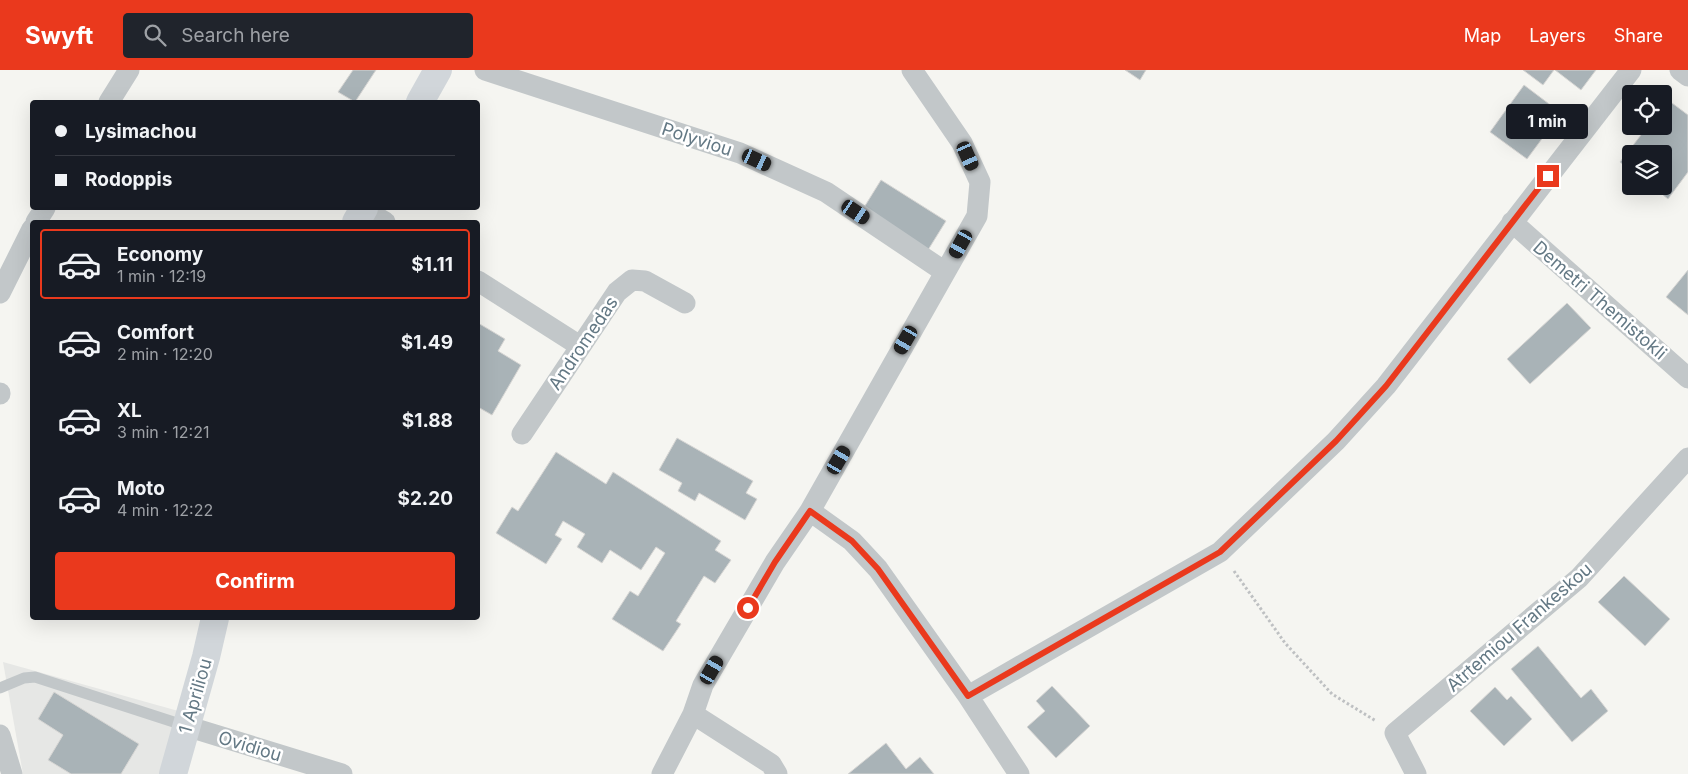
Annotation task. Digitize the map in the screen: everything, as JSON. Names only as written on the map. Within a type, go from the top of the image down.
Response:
[{"type":"main road","points":[[421,100],[438,70]]},
{"type":"main road","name":"1 Apriliou","points":[[173,774],[215,620]]},
{"type":"street","points":[[110,100],[129,70]]},
{"type":"street","name":"Polyviou","points":[[485,70],[740,152],[826,192],[945,272]]},
{"type":"street","points":[[662,774],[693,714],[703,685],[775,562],[810,511],[977,216],[980,182],[962,143],[912,70]]},
{"type":"street","points":[[968,696],[1220,552],[1336,441],[1386,386],[1631,70]]},
{"type":"street","points":[[1680,70],[1688,76]]},
{"type":"street","name":"Demetri Themistokli","points":[[1512,222],[1688,378]]},
{"type":"street","points":[[0,293],[30,233]]},
{"type":"street","name":"Andromedas","points":[[522,434],[617,292],[632,280],[645,282],[686,303]]},
{"type":"street","points":[[480,282],[580,346]]},
{"type":"street","name":"Atrtemiou Frankeskou","points":[[1395,733],[1579,578],[1688,458]]},
{"type":"street","points":[[810,511],[852,541],[878,569],[968,696],[1019,774]]},
{"type":"street","points":[[693,714],[771,764],[777,774]]},
{"type":"street","name":"Ovidiou","points":[[186,726],[342,774]]},
{"type":"street","points":[[1395,733],[1416,774]]},
{"type":"street","points":[[0,735],[12,774]]},
{"type":"lane","points":[[0,688],[24,678],[35,677],[186,726]]},
{"type":"path","points":[[1220,552],[1285,644],[1332,694],[1395,733]]},
{"type":"shaded area","points":[[3,662],[182,712],[163,774],[23,774]]},
{"type":"building","points":[[353,70],[376,70],[356,100],[352,100],[338,92]]},
{"type":"building","points":[[1125,70],[1146,70],[1140,80]]},
{"type":"building","points":[[1523,70],[1554,70],[1543,85]]},
{"type":"building","points":[[1555,70],[1596,70],[1581,90]]},
{"type":"building","points":[[1524,85],[1561,113],[1527,159],[1490,132]]},
{"type":"building","points":[[1672,103],[1688,115],[1688,172],[1672,194],[1672,145],[1633,145],[1641,135],[1672,135]]},
{"type":"building","points":[[881,180],[946,221],[928,250],[863,209]]},
{"type":"building","points":[[1663,195],[1671,195],[1668,199]]},
{"type":"building","points":[[1688,270],[1688,315],[1666,297]]},
{"type":"building","points":[[1567,303],[1591,328],[1530,384],[1507,359]]},
{"type":"building","points":[[480,324],[505,339],[498,351],[521,365],[492,415],[480,408]]},
{"type":"building","points":[[677,438],[753,481],[746,493],[757,499],[745,520],[699,493],[695,501],[678,491],[682,483],[659,470]]},
{"type":"building","points":[[556,452],[606,484],[613,472],[721,541],[715,550],[731,560],[715,583],[704,576],[676,621],[681,624],[663,651],[612,619],[630,591],[638,596],[665,553],[656,547],[641,570],[610,550],[602,563],[577,547],[585,534],[563,521],[555,535],[562,539],[546,564],[496,533],[512,507],[518,511]]},
{"type":"building","points":[[1624,576],[1670,619],[1645,646],[1598,602]]},
{"type":"building","points":[[1538,646],[1581,698],[1591,689],[1608,711],[1572,742],[1511,669]]},
{"type":"building","points":[[1052,686],[1090,726],[1056,758],[1027,727],[1045,711],[1036,701]]},
{"type":"building","points":[[1495,687],[1507,700],[1511,696],[1532,719],[1504,746],[1470,711]]},
{"type":"building","points":[[54,692],[139,744],[121,774],[71,774],[48,760],[63,735],[38,719]]},
{"type":"building","points":[[886,743],[906,769],[920,757],[934,774],[848,774]]},
{"type":"route","points":[[748,608],[775,562],[810,511],[852,541],[878,569],[968,696],[1220,552],[1336,441],[1386,386],[1548,176]]}]
